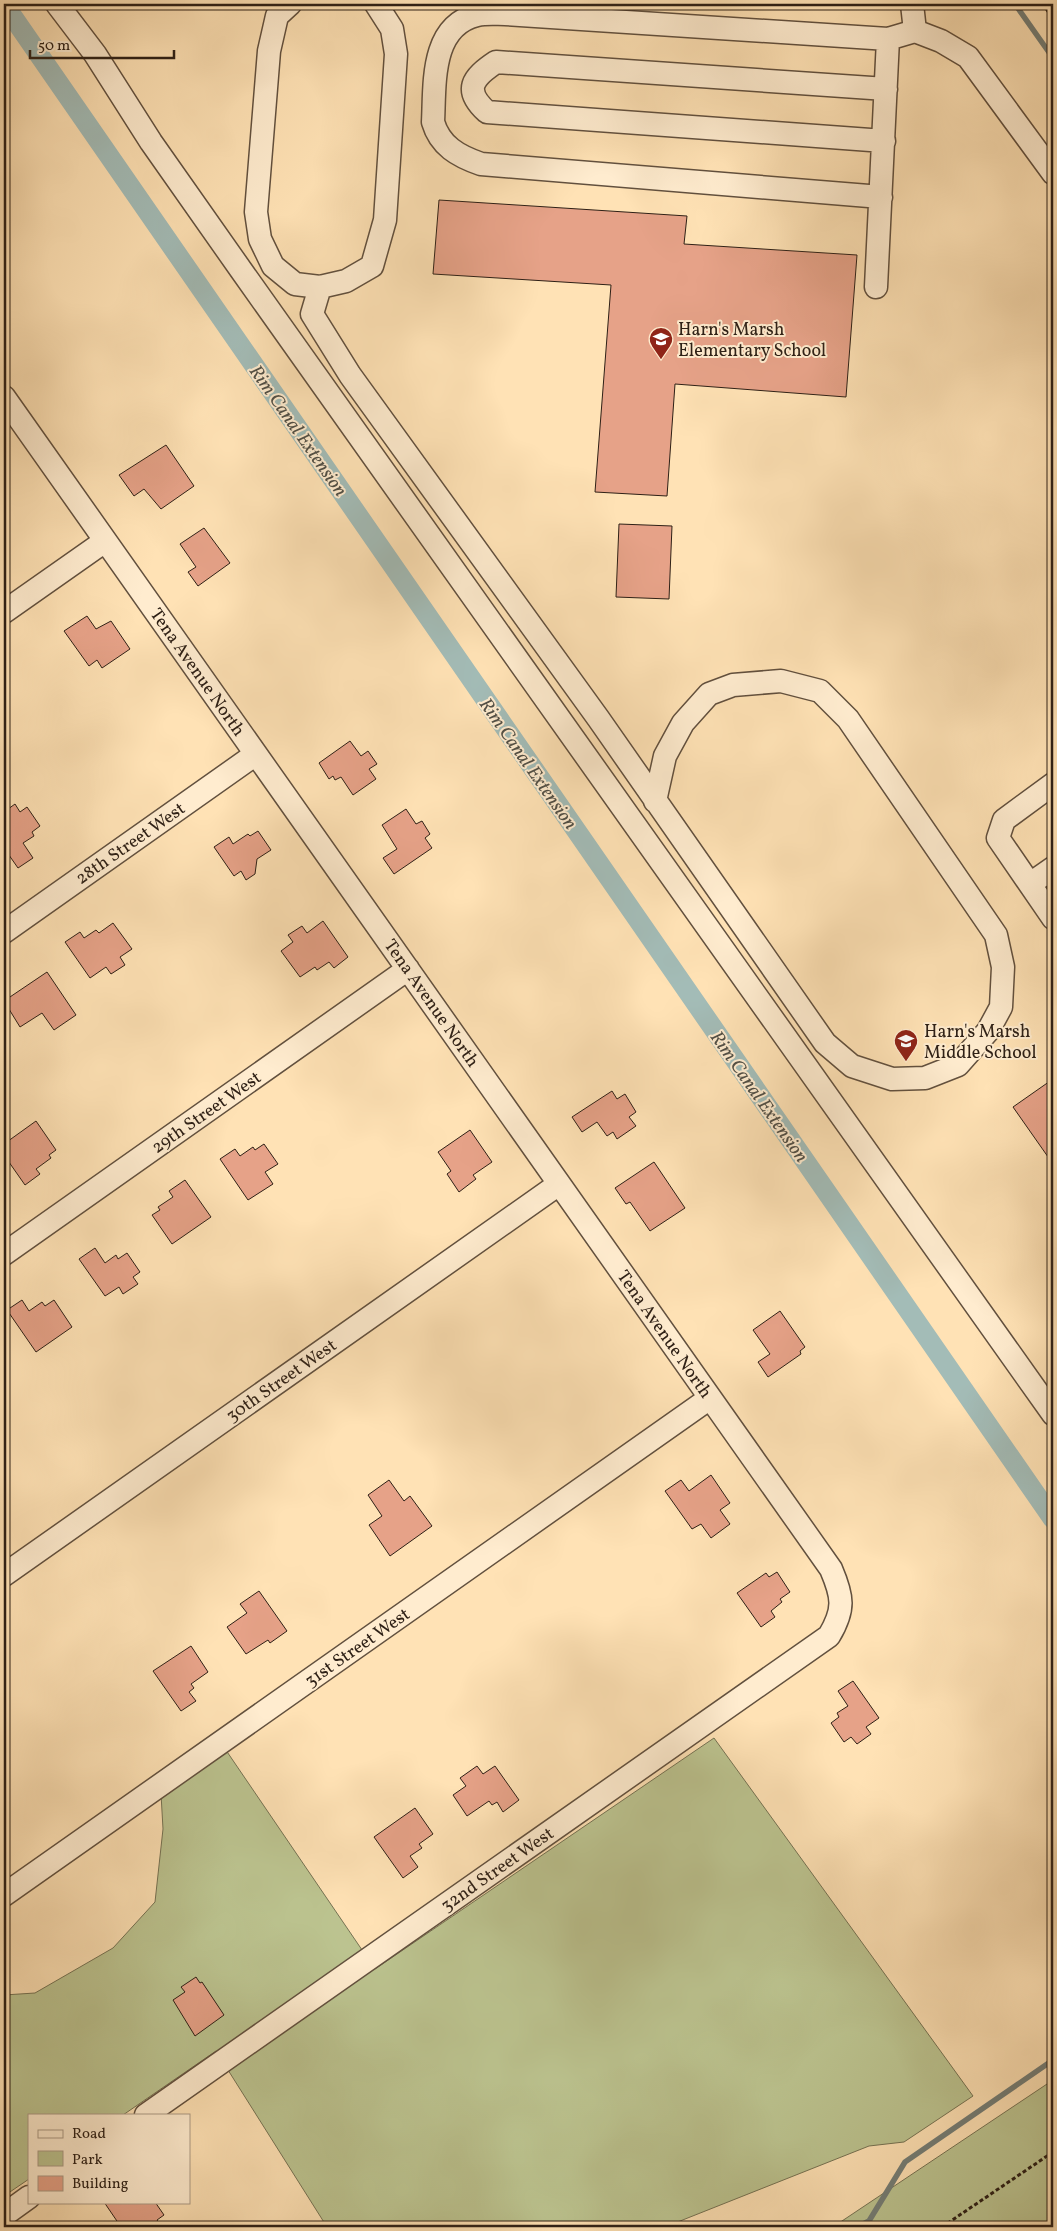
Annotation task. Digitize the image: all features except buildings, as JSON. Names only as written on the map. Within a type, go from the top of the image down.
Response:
[{"type":"street","points":[[57,4],[84,38],[151,142],[241,270],[1053,1414]]},
{"type":"street","points":[[290,4],[277,16],[268,52],[256,212],[260,239],[273,266],[295,284],[320,287],[346,281],[372,266],[385,220],[396,54],[392,29],[376,4]]},
{"type":"street","points":[[912,4],[915,31]]},
{"type":"street","points":[[882,197],[481,164],[456,154],[446,147],[435,131],[433,122],[436,63],[444,40],[453,28],[477,15],[504,14],[888,39],[915,31],[941,41],[968,57],[1053,173]]},
{"type":"street","points":[[876,287],[882,197],[888,39]]},
{"type":"street","points":[[884,141],[487,112],[476,102],[472,91],[475,79],[496,62],[886,89]]},
{"type":"street","points":[[320,287],[312,314],[350,375],[655,801],[825,1043],[852,1066],[892,1079],[925,1078],[958,1065],[988,1031],[1001,1007],[1003,968],[996,936],[848,719],[820,691],[781,681],[733,685],[710,694],[683,723],[665,756],[655,801]]},
{"type":"street","name":"Tena Avenue North","points":[[4,397],[831,1569],[839,1589],[840,1617]]},
{"type":"street","points":[[4,612],[105,541]]},
{"type":"street","name":"28th Street West","points":[[4,932],[256,754]]},
{"type":"street","points":[[1053,784],[1004,820],[998,838],[1053,918]]},
{"type":"street","points":[[1030,884],[1053,868]]},
{"type":"street","name":"29th Street West","points":[[4,1254],[408,969]]},
{"type":"street","name":"30th Street West","points":[[4,1575],[559,1184]]},
{"type":"street","name":"31st Street West","points":[[4,1895],[710,1398]]},
{"type":"street","name":"32nd Street West","points":[[147,2114],[829,1636],[840,1617]]},
{"type":"street","points":[[4,2215],[28,2198]]},
{"type":"path","points":[[1043,4],[1053,19]]},
{"type":"path","points":[[942,2227],[1053,2152]]},
{"type":"green space","points":[[217,1737],[375,1969],[714,1738],[973,2096],[904,2142],[869,2146],[665,2227],[327,2227],[216,2051],[124,2114],[28,2114],[28,2180],[4,2196],[4,1995],[35,1993],[113,1948],[155,1902],[163,1829],[160,1776]]},
{"type":"green space","points":[[1053,2080],[1053,2227],[833,2227]]},
{"type":"waterway","points":[[1015,4],[1053,58]]},
{"type":"waterway","name":"Rim Canal Extension","points":[[6,7],[1053,1519]]},
{"type":"waterway","points":[[857,2227],[869,2221],[905,2162],[1053,2060]]},
{"type":"place","name":"Harn's Marsh Elementary School","points":[[661,360]]},
{"type":"place","name":"Harn's Marsh Middle School","points":[[906,1062]]}]
